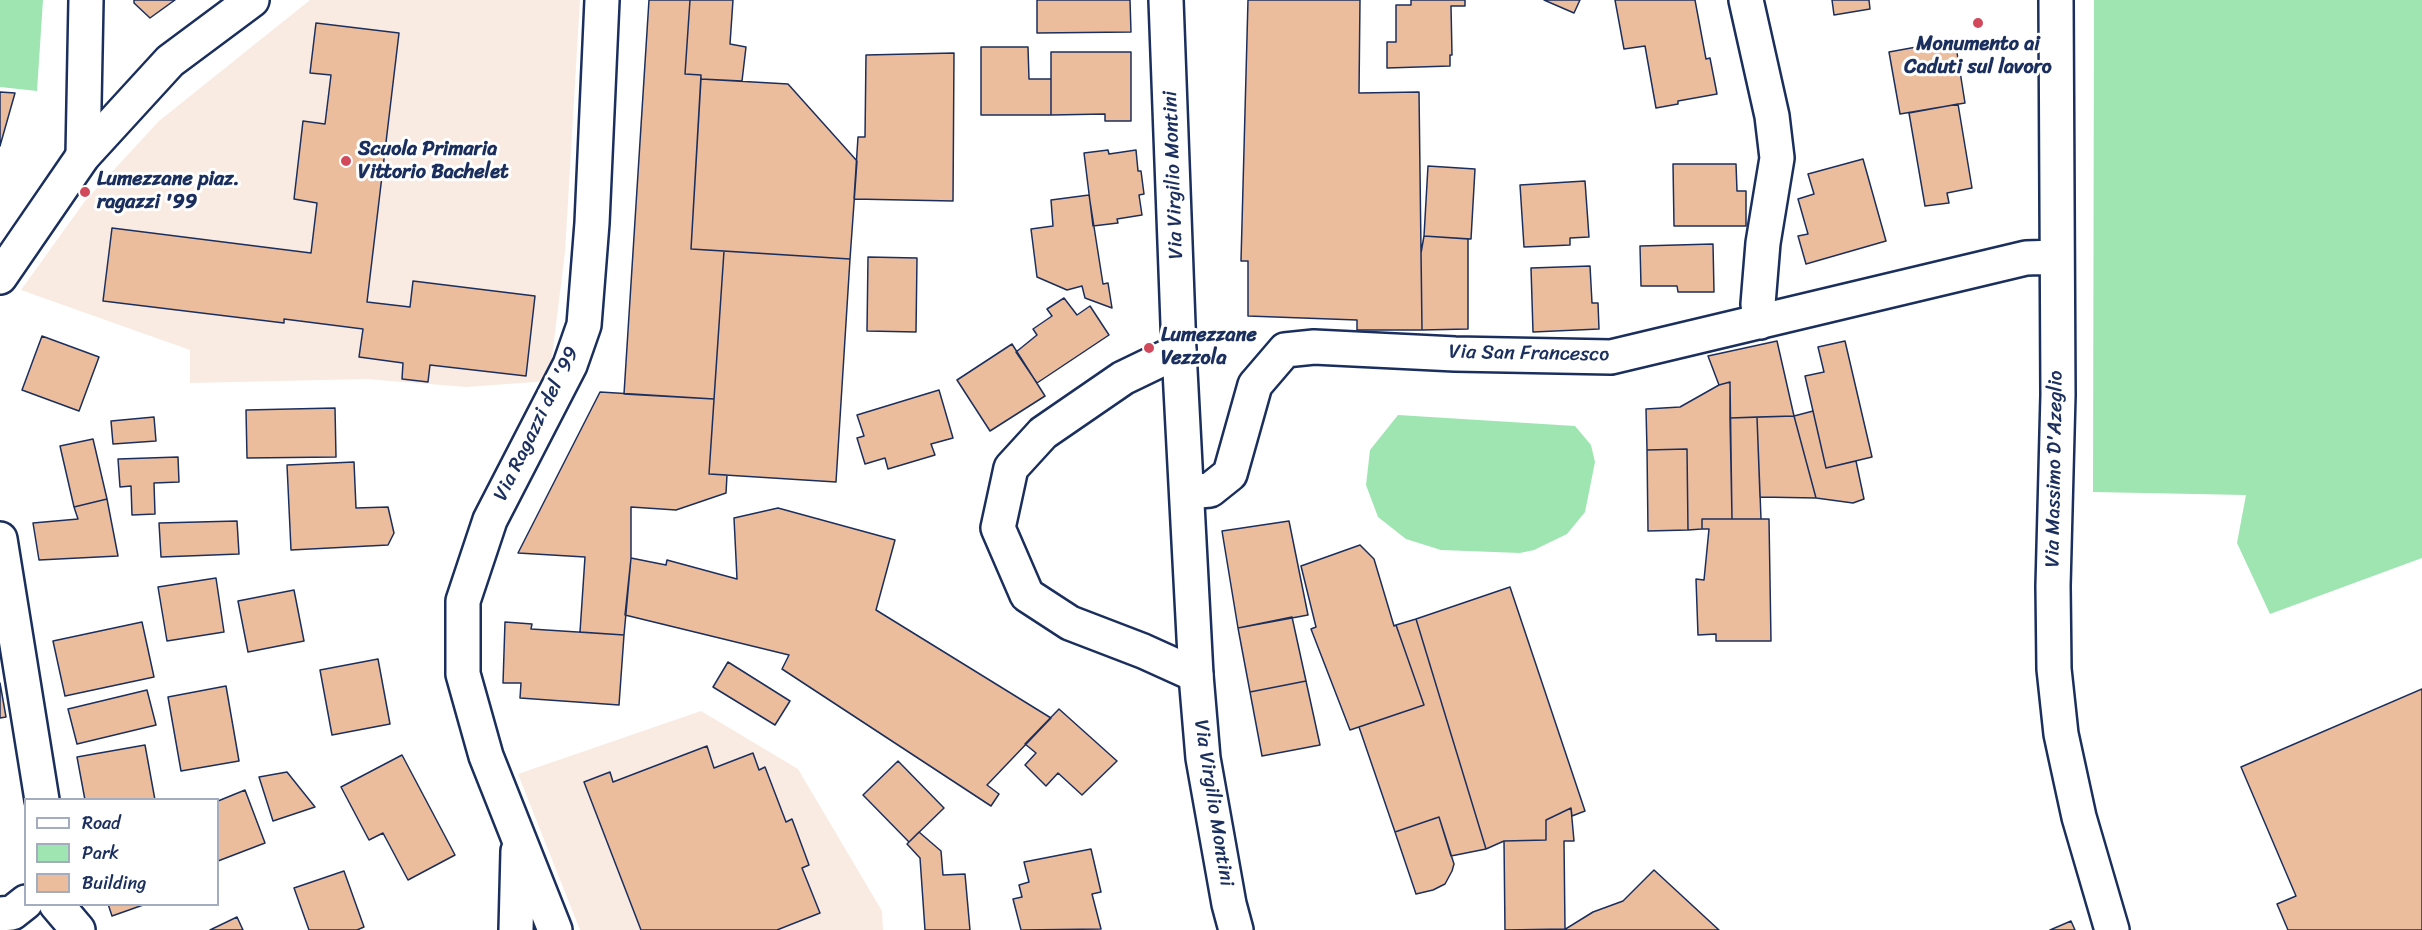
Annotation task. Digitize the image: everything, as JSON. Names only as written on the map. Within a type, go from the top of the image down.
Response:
[{"type":"street","points":[[83,156],[87,0]]},
{"type":"street","points":[[0,277],[83,156],[170,62],[252,0]]},
{"type":"street","name":"Via Ragazzi del '99","points":[[555,930],[486,756],[463,674],[463,601],[490,520],[570,365],[584,325],[592,223],[602,0]]},
{"type":"street","name":"Via Virgilio Montini","points":[[1166,0],[1179,351],[1196,675],[1203,758],[1228,904],[1236,930]]},
{"type":"street","points":[[1746,0],[1772,116],[1777,158],[1763,243],[1758,304],[1760,322]]},
{"type":"street","name":"Via Massimo D'Azeglio","points":[[2056,0],[2058,395],[2053,586],[2054,669],[2061,734],[2079,817],[2112,930]]},
{"type":"street","name":"Via San Francesco","points":[[1188,492],[1209,490],[1230,474],[1256,385],[1285,350],[1314,347],[1455,354],[1611,357],[2026,258],[2056,257]]},
{"type":"street","points":[[1179,351],[1123,378],[1044,433],[1011,468],[998,528],[1027,595],[1070,623],[1143,651],[1196,675]]},
{"type":"street","points":[[0,539],[42,798]]},
{"type":"street","name":"Via Ragazzi del '99","points":[[516,930],[518,834]]},
{"type":"street","points":[[0,914],[12,913],[24,904]]},
{"type":"street","points":[[58,906],[78,930]]},
{"type":"shaded area","name":"Scuola Primaria Vittorio Bachelet","points":[[310,0],[580,0],[565,252],[549,381],[466,387],[366,379],[190,383],[190,350],[21,290],[85,201],[159,121]]},
{"type":"shaded area","points":[[701,711],[798,769],[882,911],[883,930],[580,930],[518,774]]},
{"type":"green space","points":[[0,0],[43,0],[37,91],[0,87]]},
{"type":"green space","points":[[2094,0],[2422,0],[2422,558],[2270,614],[2237,543],[2246,495],[2093,492]]},
{"type":"green space","points":[[1398,415],[1575,426],[1591,445],[1595,462],[1585,512],[1567,534],[1534,550],[1520,553],[1441,550],[1406,539],[1378,517],[1366,485],[1370,450]]},
{"type":"building","points":[[134,0],[175,0],[150,18],[134,3]]},
{"type":"building","points":[[649,0],[690,0],[685,74],[701,75],[691,249],[724,251],[714,399],[624,394]]},
{"type":"building","points":[[690,0],[733,0],[730,44],[746,47],[742,81],[701,79],[701,75],[685,74]]},
{"type":"building","points":[[1037,0],[1130,0],[1131,32],[1037,33]]},
{"type":"building","points":[[1248,0],[1360,0],[1359,93],[1419,92],[1422,330],[1357,330],[1357,320],[1248,316],[1248,261],[1241,261]]},
{"type":"building","points":[[1411,0],[1465,0],[1465,6],[1451,6],[1452,55],[1450,55],[1450,66],[1387,68],[1387,42],[1396,42],[1396,5],[1411,5]]},
{"type":"building","points":[[1544,0],[1580,0],[1574,13]]},
{"type":"building","points":[[1615,0],[1695,0],[1706,59],[1710,58],[1717,94],[1678,101],[1678,104],[1656,108],[1645,46],[1624,49]]},
{"type":"building","points":[[1832,0],[1869,0],[1870,9],[1834,15]]},
{"type":"building","points":[[316,23],[399,33],[367,302],[410,307],[413,281],[535,296],[526,376],[430,365],[428,382],[402,379],[403,363],[359,357],[363,329],[284,319],[284,323],[103,301],[112,228],[311,253],[317,203],[294,199],[303,121],[325,124],[331,75],[310,73]]},
{"type":"building","points":[[1955,40],[1965,103],[1900,114],[1889,52]]},
{"type":"building","points":[[981,47],[1028,47],[1029,79],[1051,79],[1051,115],[981,115]]},
{"type":"building","points":[[1051,52],[1131,52],[1131,121],[1105,121],[1105,114],[1051,115]]},
{"type":"building","points":[[954,53],[953,201],[854,199],[858,137],[865,137],[866,55]]},
{"type":"building","points":[[701,79],[788,84],[857,161],[850,259],[691,249]]},
{"type":"building","points":[[0,92],[15,93],[0,146]]},
{"type":"building","points":[[1958,104],[1972,188],[1947,193],[1949,203],[1925,206],[1909,113]]},
{"type":"building","points":[[1108,150],[1109,154],[1136,150],[1144,194],[1139,195],[1142,215],[1117,219],[1118,223],[1093,226],[1084,153]]},
{"type":"building","points":[[1863,159],[1886,241],[1806,264],[1798,236],[1808,234],[1798,199],[1814,194],[1808,174]]},
{"type":"building","points":[[1673,164],[1736,164],[1737,191],[1746,191],[1746,226],[1674,226]]},
{"type":"building","points":[[1428,166],[1475,169],[1471,239],[1424,236]]},
{"type":"building","points":[[1585,181],[1589,237],[1570,238],[1570,245],[1524,247],[1520,185]]},
{"type":"building","points":[[1089,195],[1103,284],[1108,283],[1112,308],[1085,298],[1082,286],[1067,290],[1037,277],[1031,229],[1053,226],[1051,200]]},
{"type":"building","points":[[1424,236],[1468,239],[1468,329],[1422,330],[1421,253]]},
{"type":"building","points":[[1713,244],[1714,292],[1678,292],[1677,286],[1641,286],[1640,246]]},
{"type":"building","points":[[724,251],[850,259],[836,482],[709,474]]},
{"type":"building","points":[[868,257],[917,258],[916,332],[867,331]]},
{"type":"building","points":[[1590,266],[1592,303],[1598,303],[1599,329],[1533,332],[1531,268]]},
{"type":"building","points":[[1064,298],[1077,315],[1090,306],[1109,335],[1037,383],[1016,352],[1037,335],[1033,329],[1052,316],[1047,309]]},
{"type":"building","points":[[42,336],[99,357],[79,411],[22,390]]},
{"type":"building","points":[[1777,341],[1794,416],[1730,418],[1730,382],[1719,385],[1708,356]]},
{"type":"building","points":[[1845,341],[1872,457],[1826,468],[1805,376],[1824,372],[1818,347]]},
{"type":"building","points":[[1012,344],[1045,396],[990,431],[957,380]]},
{"type":"building","points":[[1730,382],[1732,519],[1702,519],[1702,529],[1688,530],[1687,449],[1647,450],[1646,409],[1680,407],[1719,385]]},
{"type":"building","points":[[939,390],[953,438],[931,444],[935,455],[888,469],[885,458],[865,464],[857,438],[864,436],[857,415]]},
{"type":"building","points":[[600,392],[714,399],[709,474],[727,475],[726,493],[676,510],[631,507],[631,558],[624,635],[580,632],[585,557],[518,553]]},
{"type":"building","points":[[335,408],[336,457],[247,458],[246,410]]},
{"type":"building","points":[[1813,411],[1826,468],[1856,461],[1864,499],[1853,503],[1816,498],[1794,416]]},
{"type":"building","points":[[1794,416],[1816,498],[1760,497],[1757,417]]},
{"type":"building","points":[[154,417],[156,441],[113,444],[111,421]]},
{"type":"building","points":[[1757,417],[1761,519],[1732,519],[1730,418]]},
{"type":"building","points":[[93,439],[107,499],[74,507],[60,446]]},
{"type":"building","points":[[1687,449],[1688,530],[1648,531],[1647,450]]},
{"type":"building","points":[[178,457],[179,482],[154,483],[155,514],[132,515],[131,486],[120,487],[118,459]]},
{"type":"building","points":[[354,462],[356,508],[388,507],[394,533],[388,545],[291,550],[287,465]]},
{"type":"building","points":[[107,499],[118,556],[39,560],[33,523],[78,519],[74,507]]},
{"type":"building","points":[[778,508],[895,540],[876,610],[1051,718],[987,785],[999,794],[991,806],[782,669],[789,655],[625,615],[631,558],[666,565],[667,560],[737,579],[734,518]]},
{"type":"building","points":[[1702,519],[1769,519],[1771,641],[1716,641],[1716,634],[1698,635],[1696,579],[1704,580],[1709,529],[1702,529]]},
{"type":"building","points":[[237,521],[239,554],[161,557],[159,523]]},
{"type":"building","points":[[1289,521],[1308,615],[1238,628],[1222,531]]},
{"type":"building","points":[[1360,545],[1374,559],[1394,626],[1396,625],[1424,705],[1350,730],[1311,629],[1316,627],[1301,566]]},
{"type":"building","points":[[216,578],[224,632],[167,641],[158,587]]},
{"type":"building","points":[[1510,587],[1585,811],[1572,816],[1571,808],[1546,820],[1546,840],[1504,841],[1486,849],[1416,619]]},
{"type":"building","points":[[294,590],[304,641],[248,652],[238,601]]},
{"type":"building","points":[[1292,617],[1306,681],[1250,692],[1238,628]]},
{"type":"building","points":[[1416,619],[1486,849],[1451,856],[1439,817],[1395,832],[1359,727],[1424,705],[1396,625]]},
{"type":"building","points":[[142,622],[154,677],[65,696],[53,641]]},
{"type":"building","points":[[505,622],[532,624],[531,629],[624,635],[619,705],[520,698],[521,683],[503,683]]},
{"type":"building","points":[[378,659],[390,724],[332,735],[320,670]]},
{"type":"building","points":[[728,662],[790,701],[775,725],[713,687]]},
{"type":"building","points":[[1306,681],[1320,745],[1262,756],[1250,692]]},
{"type":"building","points":[[0,683],[6,717],[0,718]]},
{"type":"building","points":[[226,686],[239,761],[181,771],[168,697]]},
{"type":"building","points":[[2422,689],[2422,930],[2288,930],[2277,904],[2296,896],[2241,767]]},
{"type":"building","points":[[147,690],[156,725],[77,744],[68,709]]},
{"type":"building","points":[[1059,709],[1117,761],[1082,795],[1058,773],[1046,786],[1025,765],[1036,753],[1025,744]]},
{"type":"building","points":[[145,745],[155,798],[85,798],[77,757]]},
{"type":"building","points":[[707,746],[714,768],[753,753],[759,770],[765,767],[786,822],[792,819],[809,865],[802,868],[820,913],[777,930],[641,930],[584,782],[610,772],[613,782]]},
{"type":"building","points":[[402,755],[455,855],[408,880],[383,833],[369,840],[341,787]]},
{"type":"building","points":[[898,761],[944,808],[909,842],[863,795]]},
{"type":"building","points":[[287,772],[315,807],[273,821],[259,777]]},
{"type":"building","points":[[245,790],[265,843],[219,861],[219,801]]},
{"type":"building","points":[[1571,808],[1574,841],[1564,841],[1565,929],[1505,930],[1504,841],[1546,840],[1546,820]]},
{"type":"building","points":[[1439,817],[1454,864],[1452,871],[1445,884],[1416,894],[1395,832]]},
{"type":"building","points":[[919,832],[941,851],[943,875],[965,874],[970,930],[925,930],[920,858],[907,844]]},
{"type":"building","points":[[1091,849],[1101,892],[1092,894],[1101,929],[1021,930],[1013,899],[1022,897],[1019,885],[1029,882],[1024,862]]},
{"type":"building","points":[[1654,870],[1719,930],[1564,930],[1593,912],[1623,901]]},
{"type":"building","points":[[344,871],[364,927],[357,930],[309,930],[294,888]]},
{"type":"building","points":[[109,906],[140,906],[112,916]]},
{"type":"building","points":[[237,917],[243,930],[210,930]]},
{"type":"building","points":[[2071,921],[2075,930],[2050,930]]},
{"type":"place","name":"Monumento ai Caduti sul lavoro","points":[[1978,23]]},
{"type":"place","name":"Scuola Primaria Vittorio Bachelet","points":[[346,161]]},
{"type":"place","name":"Lumezzane piaz. ragazzi '99","points":[[85,192]]},
{"type":"place","name":"Lumezzane Vezzola","points":[[1149,348]]}]
